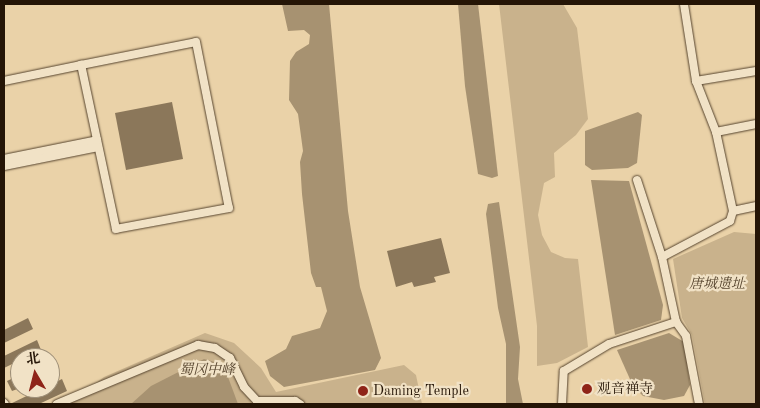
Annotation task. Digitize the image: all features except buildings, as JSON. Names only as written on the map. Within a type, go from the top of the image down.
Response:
[{"type":"street","points":[[662,257],[730,221],[733,211],[716,132],[696,81],[684,4]]},
{"type":"street","points":[[4,81],[81,65],[196,42],[229,208],[116,229],[81,65]]},
{"type":"street","points":[[696,81],[756,70]]},
{"type":"street","points":[[716,132],[756,124]]},
{"type":"street","points":[[4,159],[97,143]]},
{"type":"street","points":[[4,166],[97,143]]},
{"type":"street","points":[[637,180],[662,257],[676,322],[686,336],[699,404]]},
{"type":"street","points":[[733,211],[756,206]]},
{"type":"street","points":[[562,404],[564,371],[609,344],[676,322]]},
{"type":"street","points":[[57,404],[193,346],[209,346],[230,358],[244,387],[257,400],[294,401],[300,404]]},
{"type":"green space","points":[[499,4],[563,4],[577,28],[588,119],[576,135],[554,153],[555,177],[544,183],[538,215],[542,235],[551,252],[565,258],[578,259],[588,347],[557,363],[537,366],[537,326]]},
{"type":"green space","name":"唐城遗址","points":[[734,232],[756,234],[756,404],[705,404],[692,335],[682,318],[673,259]]},
{"type":"green space","name":"蜀冈中峰","points":[[205,333],[234,343],[261,368],[276,392],[404,365],[416,375],[422,404],[68,404],[104,377]]},
{"type":"shaded area","points":[[282,4],[329,4],[348,211],[360,287],[381,358],[375,370],[284,387],[270,376],[265,361],[286,349],[292,336],[320,328],[327,311],[321,287],[316,287],[311,273],[302,194],[300,162],[303,151],[298,114],[289,100],[290,61],[296,52],[309,44],[310,35],[304,30],[288,31]]},
{"type":"shaded area","points":[[458,4],[478,4],[498,176],[492,178],[478,174],[465,86]]},
{"type":"shaded area","points":[[638,112],[642,115],[637,163],[628,168],[592,170],[585,165],[585,131]]},
{"type":"shaded area","points":[[591,180],[629,181],[663,305],[661,320],[615,335]]},
{"type":"shaded area","points":[[499,202],[520,347],[518,379],[523,404],[506,404],[506,344],[498,308],[486,214],[488,204]]},
{"type":"shaded area","points":[[669,333],[684,342],[690,385],[684,396],[664,400],[643,396],[633,386],[617,350]]},
{"type":"shaded area","points":[[204,359],[218,363],[225,369],[238,404],[131,404],[151,386]]},
{"type":"place","name":"观音禅寺","points":[[587,389]]},
{"type":"place","name":"Daming Temple","points":[[363,391]]}]
